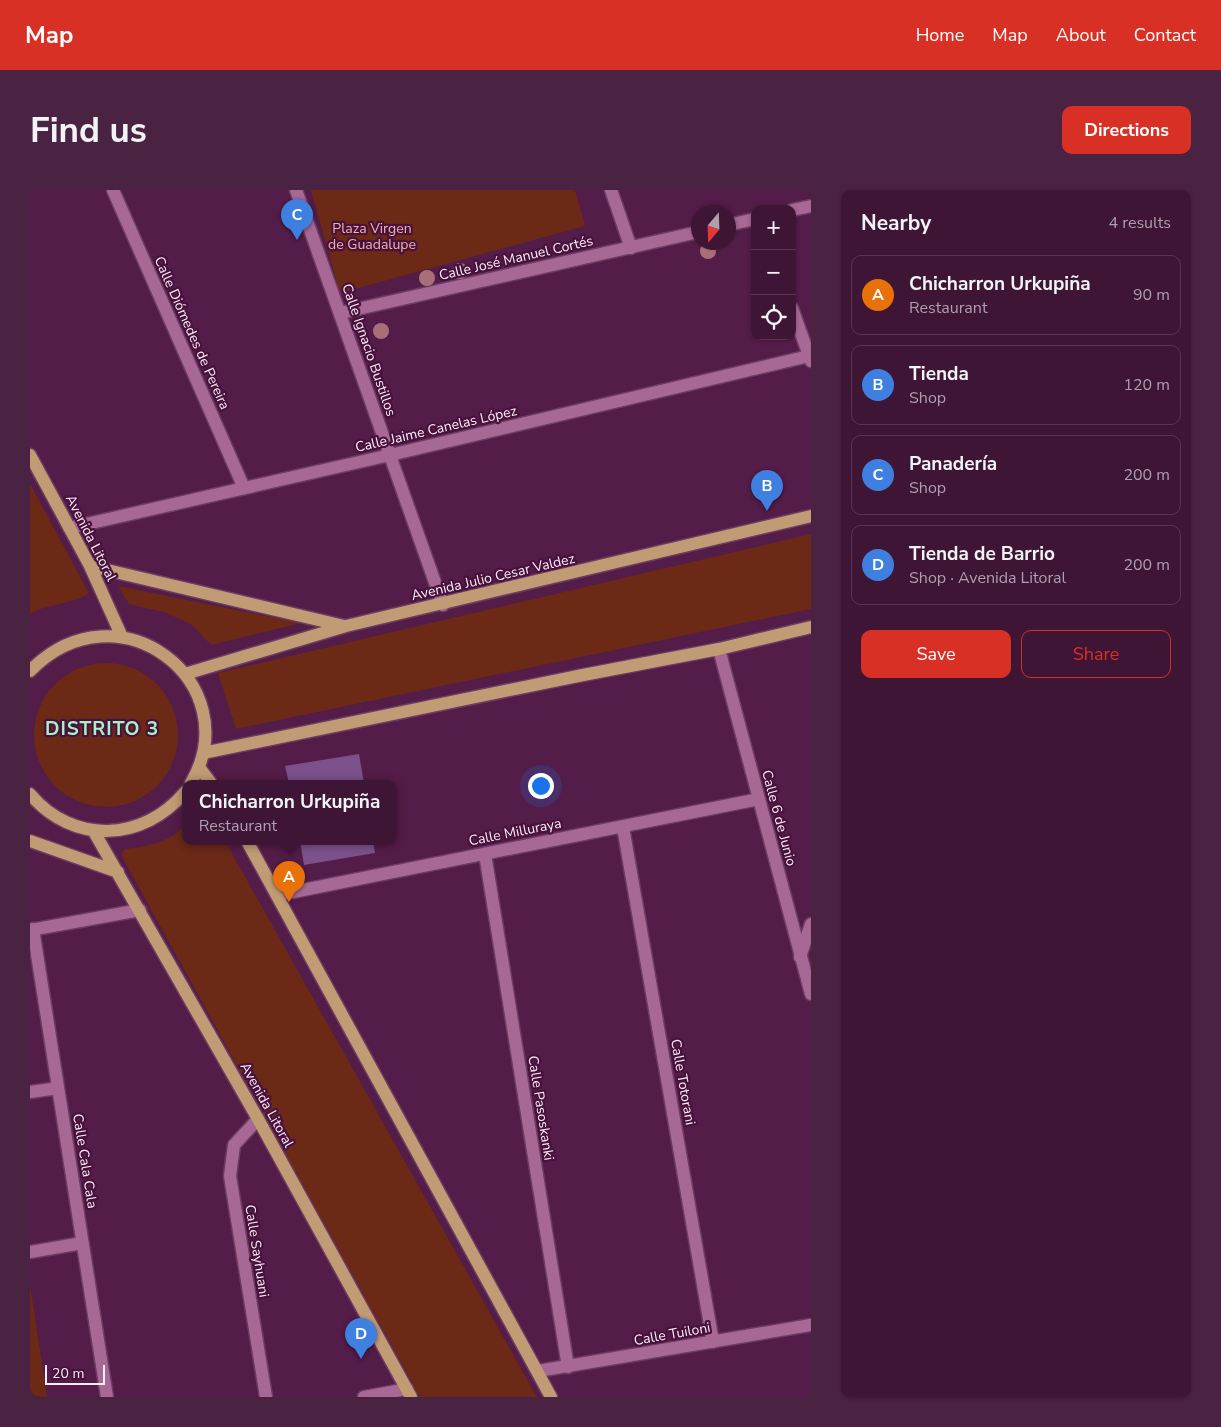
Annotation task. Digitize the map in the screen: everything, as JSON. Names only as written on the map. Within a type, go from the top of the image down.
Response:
[{"type":"main road","name":"Avenida Litoral","points":[[30,455],[90,566],[122,637]]},
{"type":"main road","name":"Avenida Julio Cesar Valdez","points":[[185,674],[346,626],[443,605],[811,516]]},
{"type":"main road","points":[[90,566],[346,626]]},
{"type":"main road","points":[[203,753],[719,649],[811,626]]},
{"type":"main road","points":[[30,672],[57,648],[92,636],[122,637],[140,641],[157,650],[172,660],[185,674],[196,692],[203,712],[205,732],[203,753],[192,780]]},
{"type":"main road","points":[[199,767],[209,780]]},
{"type":"main road","points":[[30,794],[54,816],[73,825],[93,830],[115,831],[137,827],[157,818],[182,795]]},
{"type":"main road","name":"Avenida Litoral","points":[[93,830],[258,1119],[409,1393]]},
{"type":"main road","points":[[30,841],[118,872]]},
{"type":"main road","points":[[249,845],[278,894],[551,1397]]},
{"type":"street","name":"Calle Diómedes de Pereira","points":[[113,190],[244,488]]},
{"type":"street","name":"Calle Ignacio Bustillos","points":[[296,190],[443,605]]},
{"type":"street","points":[[611,190],[631,248]]},
{"type":"street","points":[[796,209],[811,206]]},
{"type":"street","points":[[736,223],[751,219]]},
{"type":"street","name":"Calle José Manuel Cortés","points":[[340,313],[691,234]]},
{"type":"street","points":[[796,319],[810,358]]},
{"type":"street","name":"Calle Jaime Canelas López","points":[[69,528],[810,358]]},
{"type":"street","name":"Calle 6 de Junio","points":[[719,649],[811,994]]},
{"type":"street","name":"Calle Milluraya","points":[[278,894],[759,800]]},
{"type":"street","name":"Calle Totorani","points":[[623,826],[713,1342]]},
{"type":"street","name":"Calle Pasoskanki","points":[[484,854],[568,1367]]},
{"type":"street","points":[[31,929],[140,910]]},
{"type":"street","points":[[800,957],[811,924]]},
{"type":"street","name":"Calle Cala Cala","points":[[31,929],[107,1397]]},
{"type":"street","points":[[30,1092],[58,1088]]},
{"type":"street","name":"Calle Sayhuani","points":[[258,1119],[234,1146],[230,1176],[266,1397]]},
{"type":"street","points":[[30,1252],[82,1243]]},
{"type":"street","name":"Calle Tuiloni","points":[[538,1371],[811,1324]]},
{"type":"street","points":[[364,1397],[409,1393]]},
{"type":"green space","name":"Plaza Virgen de Guadalupe","points":[[311,190],[575,190],[585,226],[340,293]]},
{"type":"green space","points":[[30,484],[89,593],[75,600],[37,610],[30,614]]},
{"type":"green space","points":[[811,534],[811,609],[236,729],[218,673]]},
{"type":"green space","points":[[118,586],[301,623],[211,645],[192,625],[167,613],[129,604]]},
{"type":"green space","points":[[106,663],[133,669],[146,675],[157,684],[166,695],[172,708],[178,735],[172,762],[166,775],[157,786],[146,795],[133,801],[106,807],[79,801],[66,795],[55,786],[46,775],[40,762],[34,735],[40,708],[46,695],[55,684],[66,675],[79,669]]},
{"type":"green space","points":[[182,828],[182,845],[227,845],[537,1397],[420,1397],[121,855],[125,849],[158,843]]},
{"type":"green space","points":[[30,1284],[47,1397],[30,1397]]},
{"type":"building","points":[[359,754],[363,780],[288,780],[285,766]]},
{"type":"building","points":[[301,845],[374,845],[375,853],[304,865]]},
{"type":"place","name":"Panadería","points":[[297,240]]},
{"type":"place","name":"Tienda","points":[[767,511]]},
{"type":"place","name":"Chicharron Urkupiña","points":[[289,902]]},
{"type":"place","name":"Tienda de Barrio","points":[[361,1359]]},
{"type":"district","name":"DISTRITO 3","points":[[102,729]]}]
